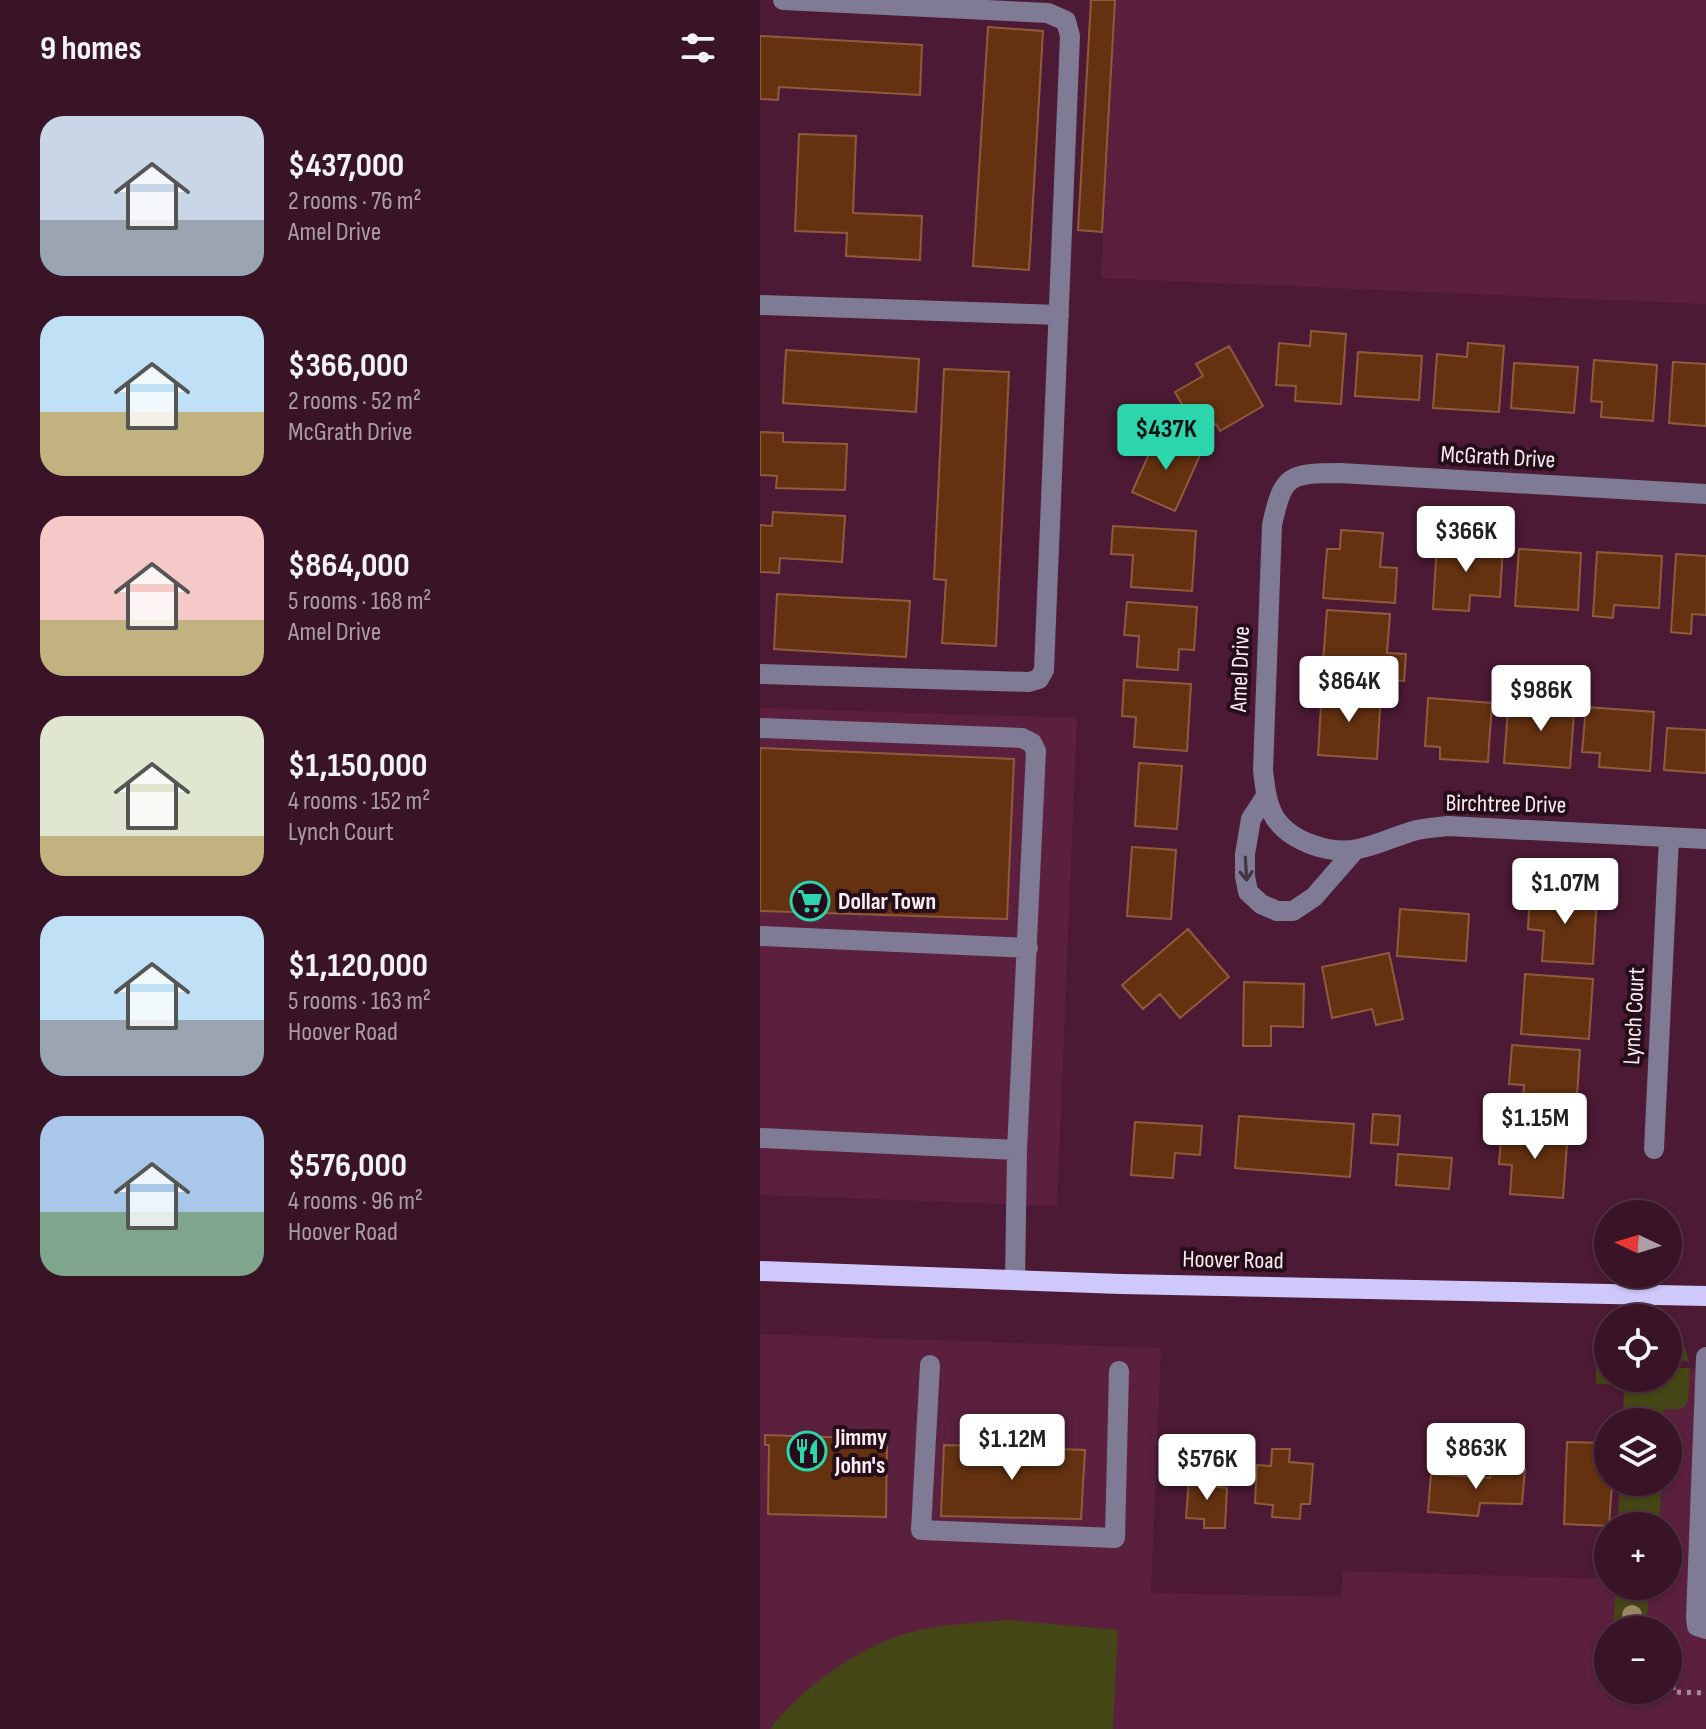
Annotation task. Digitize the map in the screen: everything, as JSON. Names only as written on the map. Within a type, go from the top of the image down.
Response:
[{"type":"main road","name":"Hoover Road","points":[[760,1271],[1706,1296]]},
{"type":"street","points":[[760,674],[1029,682],[1039,679],[1044,670],[1070,36],[1066,21],[1048,13],[783,0]]},
{"type":"street","points":[[760,305],[1059,315]]},
{"type":"street","name":"McGrath Drive","points":[[1288,481],[1318,473],[1340,473],[1706,494]]},
{"type":"street","name":"Amel Drive","points":[[1288,481],[1281,489],[1272,525],[1263,770],[1266,796],[1275,819],[1309,843]]},
{"type":"street","points":[[760,728],[1022,738],[1032,743],[1036,751],[1017,1150],[1015,1280]]},
{"type":"street","points":[[1266,796],[1251,819],[1245,854],[1248,892],[1261,904],[1277,911],[1293,911],[1314,897],[1355,850]]},
{"type":"street","name":"Birchtree Drive","points":[[1309,843],[1330,849],[1355,850],[1417,830],[1448,826],[1706,839]]},
{"type":"street","name":"Lynch Court","points":[[1654,1149],[1669,837]]},
{"type":"street","points":[[760,936],[1028,948]]},
{"type":"street","points":[[760,1138],[1017,1150]]},
{"type":"street","points":[[1706,1357],[1696,1618],[1697,1626],[1706,1629]]},
{"type":"street","points":[[930,1365],[921,1530],[1115,1538],[1119,1371]]},
{"type":"path","points":[[1682,1692],[1706,1693]]},
{"type":"shaded area","points":[[1116,0],[1706,0],[1706,304],[1101,278]]},
{"type":"shaded area","points":[[760,708],[1077,718],[1057,1206],[760,1195]]},
{"type":"shaded area","points":[[760,1334],[1161,1348],[1151,1593],[1341,1597],[1343,1571],[1594,1579],[1594,1600],[1682,1600],[1682,1512],[1618,1512],[1618,1496],[1682,1496],[1682,1408],[1623,1408],[1623,1392],[1682,1392],[1682,1368],[1706,1369],[1706,1729],[760,1729]]},
{"type":"shaded area","points":[[1682,1338],[1689,1361],[1682,1361]]},
{"type":"shaded area","points":[[1682,1368],[1690,1368],[1688,1402],[1682,1408],[1624,1408],[1625,1392],[1682,1392]]},
{"type":"shaded area","points":[[1619,1496],[1661,1496],[1660,1512],[1619,1512]]},
{"type":"shaded area","points":[[1615,1600],[1648,1600],[1647,1616],[1614,1616]]},
{"type":"shaded area","points":[[1008,1620],[1118,1630],[1113,1729],[770,1729],[796,1700],[830,1672],[886,1641],[929,1628]]},
{"type":"building","points":[[1091,0],[1115,0],[1102,232],[1078,230]]},
{"type":"building","points":[[988,27],[1043,31],[1029,270],[973,266]]},
{"type":"building","points":[[760,36],[922,45],[920,95],[779,87],[778,100],[760,99]]},
{"type":"building","points":[[799,134],[856,136],[853,213],[922,216],[920,260],[846,256],[847,233],[795,231]]},
{"type":"building","points":[[1311,331],[1346,334],[1341,404],[1295,401],[1296,386],[1276,385],[1279,343],[1310,346]]},
{"type":"building","points":[[1468,343],[1504,346],[1499,412],[1433,408],[1437,354],[1467,357]]},
{"type":"building","points":[[1229,346],[1263,406],[1220,431],[1216,424],[1199,434],[1175,392],[1203,376],[1196,364]]},
{"type":"building","points":[[786,350],[919,359],[916,412],[783,403]]},
{"type":"building","points":[[1358,352],[1422,356],[1419,400],[1355,396]]},
{"type":"building","points":[[1594,360],[1657,365],[1653,421],[1601,417],[1602,402],[1591,401]]},
{"type":"building","points":[[1673,362],[1706,364],[1706,426],[1669,423]]},
{"type":"building","points":[[1514,363],[1578,367],[1574,413],[1511,408]]},
{"type":"building","points":[[944,369],[1009,372],[996,646],[942,643],[946,580],[934,579]]},
{"type":"building","points":[[760,432],[783,433],[783,442],[847,444],[845,490],[776,488],[777,476],[760,475]]},
{"type":"building","points":[[1158,434],[1201,453],[1175,511],[1132,492]]},
{"type":"building","points":[[773,512],[845,516],[842,562],[780,558],[779,573],[760,572],[760,525],[772,526]]},
{"type":"building","points":[[1113,526],[1196,531],[1192,591],[1131,587],[1133,555],[1111,554]]},
{"type":"building","points":[[1341,530],[1383,533],[1380,567],[1397,568],[1395,603],[1323,598],[1327,549],[1340,549]]},
{"type":"building","points":[[1437,542],[1503,546],[1500,597],[1470,595],[1469,611],[1433,609]]},
{"type":"building","points":[[1519,549],[1581,553],[1578,610],[1515,606]]},
{"type":"building","points":[[1597,552],[1662,556],[1659,608],[1614,605],[1613,618],[1593,616]]},
{"type":"building","points":[[1676,554],[1706,556],[1706,615],[1692,614],[1691,634],[1671,632]]},
{"type":"building","points":[[777,594],[910,601],[906,657],[774,649]]},
{"type":"building","points":[[1127,602],[1197,607],[1194,650],[1179,649],[1178,670],[1137,667],[1139,636],[1124,635]]},
{"type":"building","points":[[1327,610],[1390,614],[1387,653],[1406,654],[1404,681],[1322,675]]},
{"type":"building","points":[[1124,680],[1191,684],[1187,751],[1134,747],[1136,717],[1122,716]]},
{"type":"building","points":[[1322,688],[1381,693],[1377,759],[1318,755]]},
{"type":"building","points":[[1531,696],[1575,699],[1570,768],[1504,763],[1508,708],[1530,709]]},
{"type":"building","points":[[1428,698],[1492,703],[1488,762],[1440,759],[1440,747],[1425,746]]},
{"type":"building","points":[[1586,707],[1654,712],[1650,771],[1599,767],[1600,753],[1582,752]]},
{"type":"building","points":[[1667,728],[1706,730],[1706,773],[1664,770]]},
{"type":"building","points":[[760,748],[1014,759],[1007,919],[760,911]]},
{"type":"building","points":[[1139,763],[1182,766],[1177,829],[1135,826]]},
{"type":"building","points":[[1132,847],[1176,850],[1171,919],[1127,916]]},
{"type":"building","points":[[1530,892],[1597,897],[1593,964],[1542,961],[1544,931],[1528,929]]},
{"type":"building","points":[[1400,909],[1469,914],[1466,961],[1397,956]]},
{"type":"building","points":[[1188,929],[1229,977],[1180,1018],[1160,994],[1143,1009],[1122,985]]},
{"type":"building","points":[[1389,953],[1403,1019],[1376,1025],[1372,1009],[1332,1018],[1322,967]]},
{"type":"building","points":[[1525,974],[1593,979],[1589,1039],[1521,1034]]},
{"type":"building","points":[[1244,982],[1304,984],[1303,1027],[1271,1026],[1271,1046],[1243,1046]]},
{"type":"building","points":[[1512,1045],[1580,1050],[1577,1096],[1566,1096],[1564,1118],[1522,1115],[1524,1085],[1509,1084]]},
{"type":"building","points":[[1373,1114],[1400,1116],[1398,1145],[1371,1143]]},
{"type":"building","points":[[1239,1116],[1354,1124],[1350,1177],[1235,1168]]},
{"type":"building","points":[[1135,1122],[1202,1126],[1200,1155],[1175,1153],[1173,1178],[1131,1175]]},
{"type":"building","points":[[1502,1127],[1568,1131],[1563,1198],[1510,1194],[1512,1165],[1499,1164]]},
{"type":"building","points":[[1398,1154],[1452,1158],[1449,1189],[1396,1185]]},
{"type":"building","points":[[765,1435],[887,1439],[886,1517],[768,1514],[769,1445],[765,1445]]},
{"type":"building","points":[[1567,1442],[1594,1443],[1594,1496],[1611,1496],[1610,1512],[1594,1512],[1594,1525],[1564,1524]]},
{"type":"building","points":[[944,1445],[1085,1450],[1081,1519],[941,1516]]},
{"type":"building","points":[[1272,1449],[1290,1449],[1289,1462],[1313,1464],[1310,1504],[1301,1504],[1300,1519],[1272,1517],[1273,1505],[1255,1503],[1257,1465],[1271,1466]]},
{"type":"building","points":[[1492,1465],[1525,1469],[1522,1504],[1480,1503],[1478,1516],[1428,1512],[1431,1474],[1490,1478]]},
{"type":"building","points":[[1189,1478],[1217,1478],[1218,1487],[1227,1488],[1225,1528],[1204,1528],[1204,1519],[1186,1518]]},
{"type":"place","name":"Dollar Town","points":[[810,901]]},
{"type":"place","name":"Jimmy John's","points":[[807,1451]]}]
